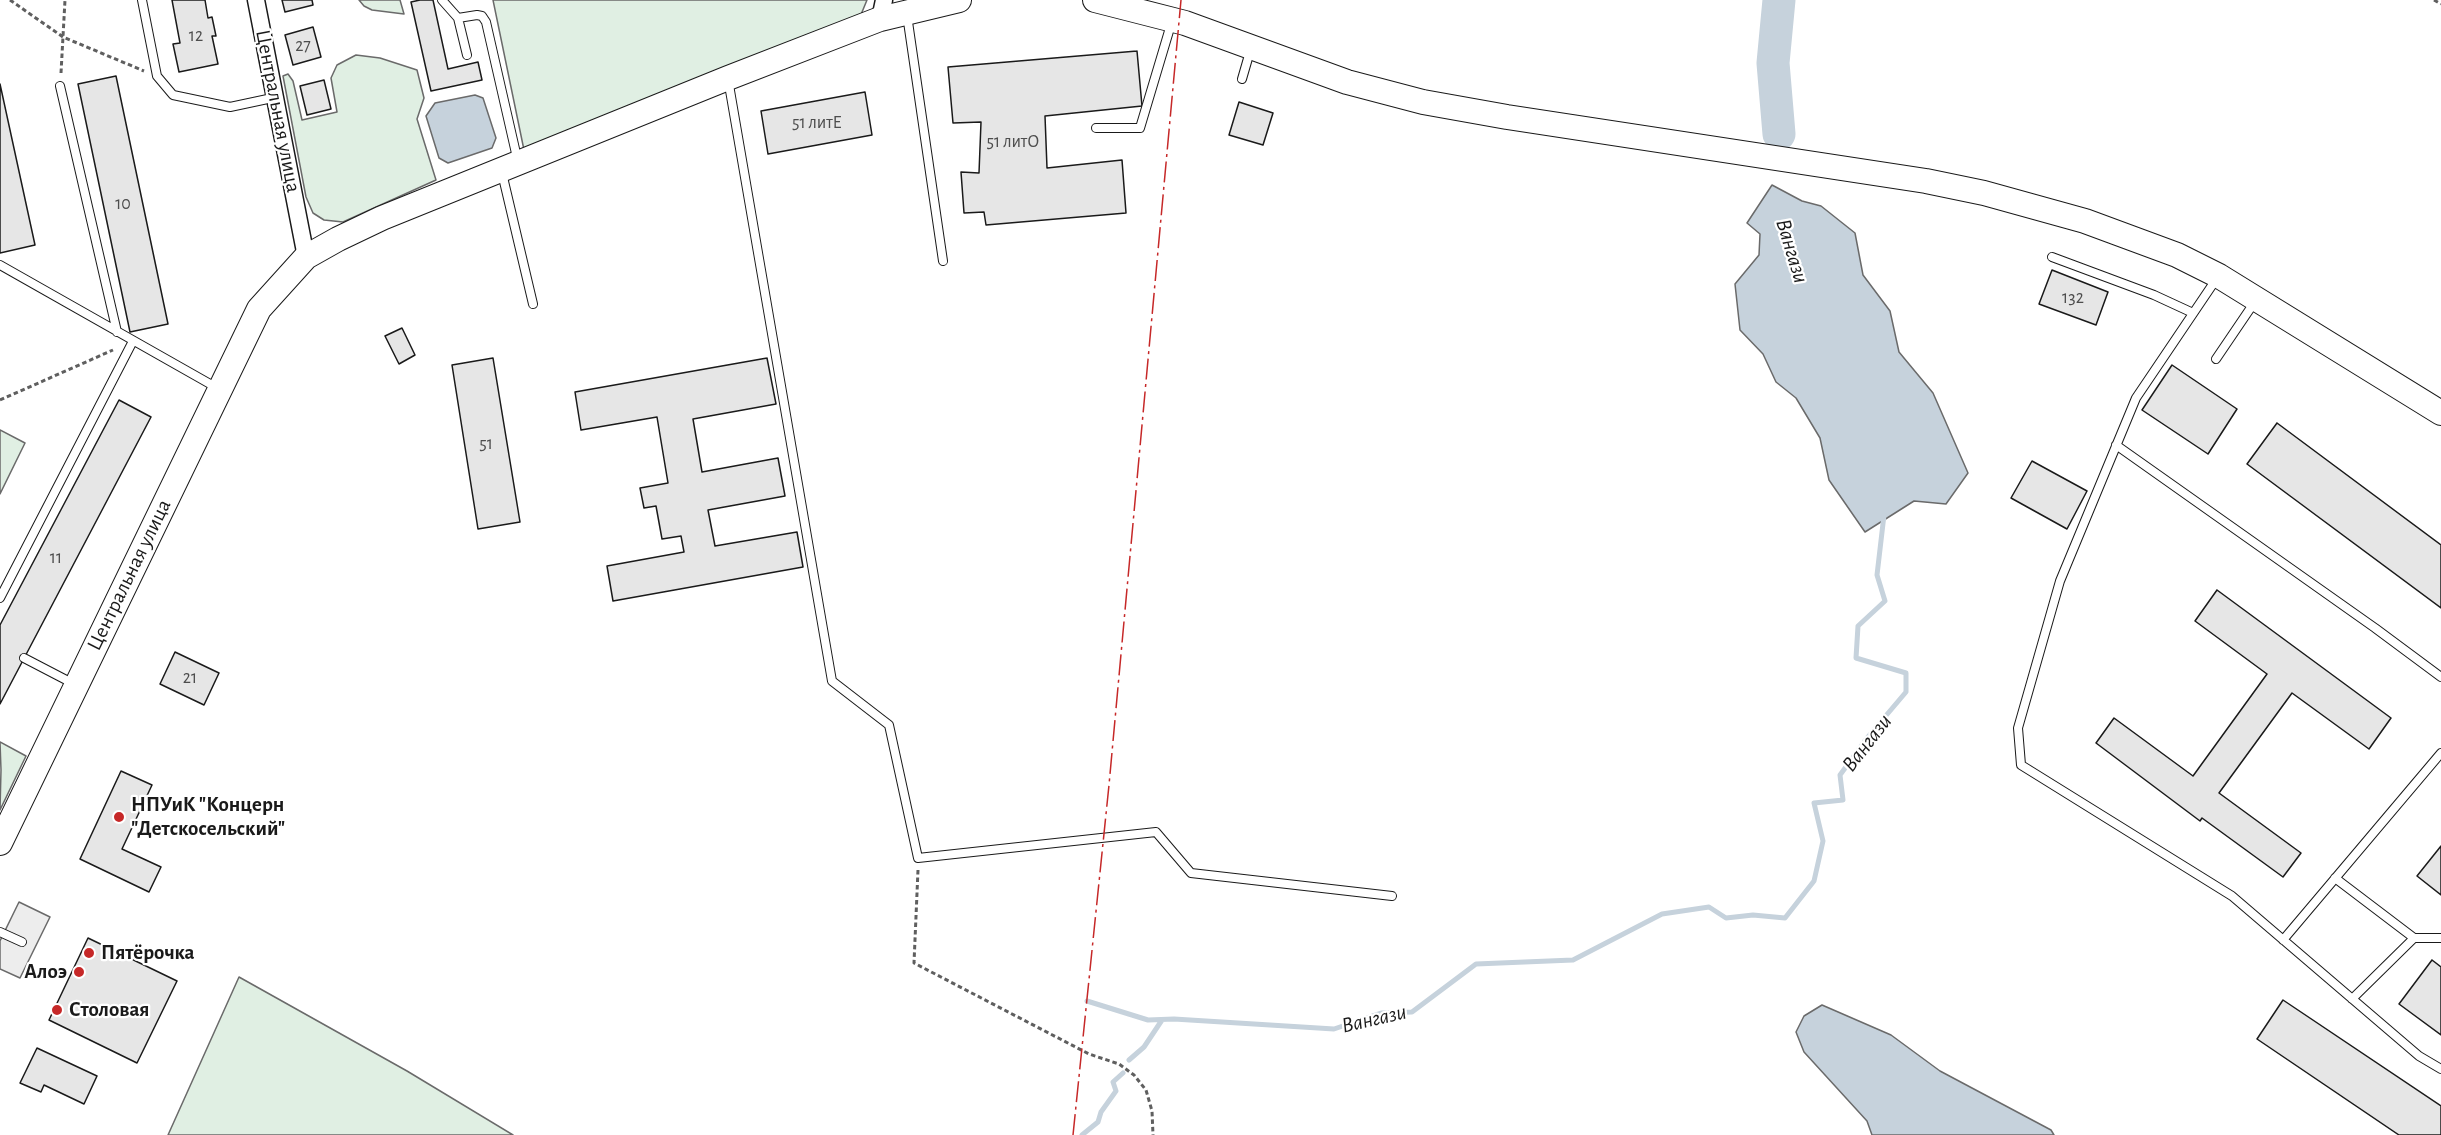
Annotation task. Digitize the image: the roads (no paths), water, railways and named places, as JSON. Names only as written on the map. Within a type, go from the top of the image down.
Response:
[{"type":"street","name":"Центральная улица","points":[[256,0],[277,97],[306,257]]},
{"type":"street","name":"Центральная улица","points":[[0,843],[219,389],[260,309],[306,257],[382,219],[728,78],[882,9],[906,11],[959,0]]},
{"type":"street","points":[[1095,0],[1173,19],[1347,82],[1424,102],[1507,117],[1926,181],[1984,193],[2123,235],[2177,255],[2219,276],[2441,413]]},
{"type":"lane","points":[[142,0],[157,76],[173,95],[230,107],[277,97]]},
{"type":"lane","points":[[442,0],[458,18],[467,55]]},
{"type":"lane","points":[[906,11],[943,261]]},
{"type":"lane","points":[[458,18],[477,15],[482,16],[486,22],[533,303]]},
{"type":"lane","points":[[1096,128],[1140,128],[1173,19]]},
{"type":"lane","points":[[1242,79],[1251,47]]},
{"type":"lane","points":[[728,78],[832,681],[889,725],[918,858],[1156,832],[1191,873],[1392,896]]},
{"type":"lane","points":[[60,86],[117,332]]},
{"type":"lane","points":[[2052,256],[2154,295],[2193,313]]},
{"type":"lane","points":[[0,265],[219,389]]},
{"type":"lane","points":[[2219,276],[2136,398],[2060,581],[2018,728],[2021,765],[2232,896],[2419,1056],[2441,1069]]},
{"type":"lane","points":[[2216,359],[2257,298]]},
{"type":"lane","points":[[0,598],[133,341]]},
{"type":"lane","points":[[2116,445],[2441,677]]},
{"type":"lane","points":[[24,658],[76,685]]},
{"type":"lane","points":[[2283,939],[2441,753]]},
{"type":"lane","points":[[2336,878],[2414,938],[2441,938]]},
{"type":"lane","points":[[0,932],[22,942]]},
{"type":"lane","points":[[2352,999],[2414,938]]},
{"type":"water","points":[[475,95],[483,98],[496,138],[492,148],[448,163],[439,158],[426,116],[435,103]]},
{"type":"water","points":[[1772,185],[1802,201],[1821,206],[1855,233],[1863,275],[1890,311],[1899,352],[1933,393],[1968,473],[1946,504],[1914,501],[1865,532],[1829,480],[1820,438],[1796,398],[1776,382],[1763,354],[1740,330],[1735,284],[1759,255],[1760,234],[1747,223]]},
{"type":"water","points":[[1822,1005],[1891,1035],[1940,1071],[2051,1130],[2054,1135],[1872,1135],[1867,1121],[1804,1052],[1796,1032],[1804,1016]]},
{"type":"waterway","name":"Вангази","points":[[1779,0],[1773,63],[1779,134]]},
{"type":"waterway","name":"Вангази","points":[[1087,1001],[1148,1020],[1174,1019],[1334,1029],[1381,1013],[1412,1012],[1476,964],[1573,960],[1662,914],[1709,907],[1726,918],[1753,915],[1785,918],[1814,881],[1823,841],[1814,803],[1843,800],[1840,775],[1867,738],[1906,692],[1906,673],[1856,658],[1858,626],[1885,601],[1877,575],[1884,515]]},
{"type":"waterway","name":"Вангази","points":[[1129,1060],[1144,1047],[1162,1020]]},
{"type":"waterway","name":"Вангази","points":[[1082,1135],[1098,1122],[1101,1112],[1116,1091],[1113,1082],[1123,1073]]},
{"type":"place","name":"НПУиК \"Концерн \"Детскосельский\"","points":[[119,817]]},
{"type":"place","name":"Пятёрочка","points":[[89,953]]},
{"type":"place","name":"Алоэ","points":[[79,972]]},
{"type":"place","name":"Столовая","points":[[57,1010]]}]
